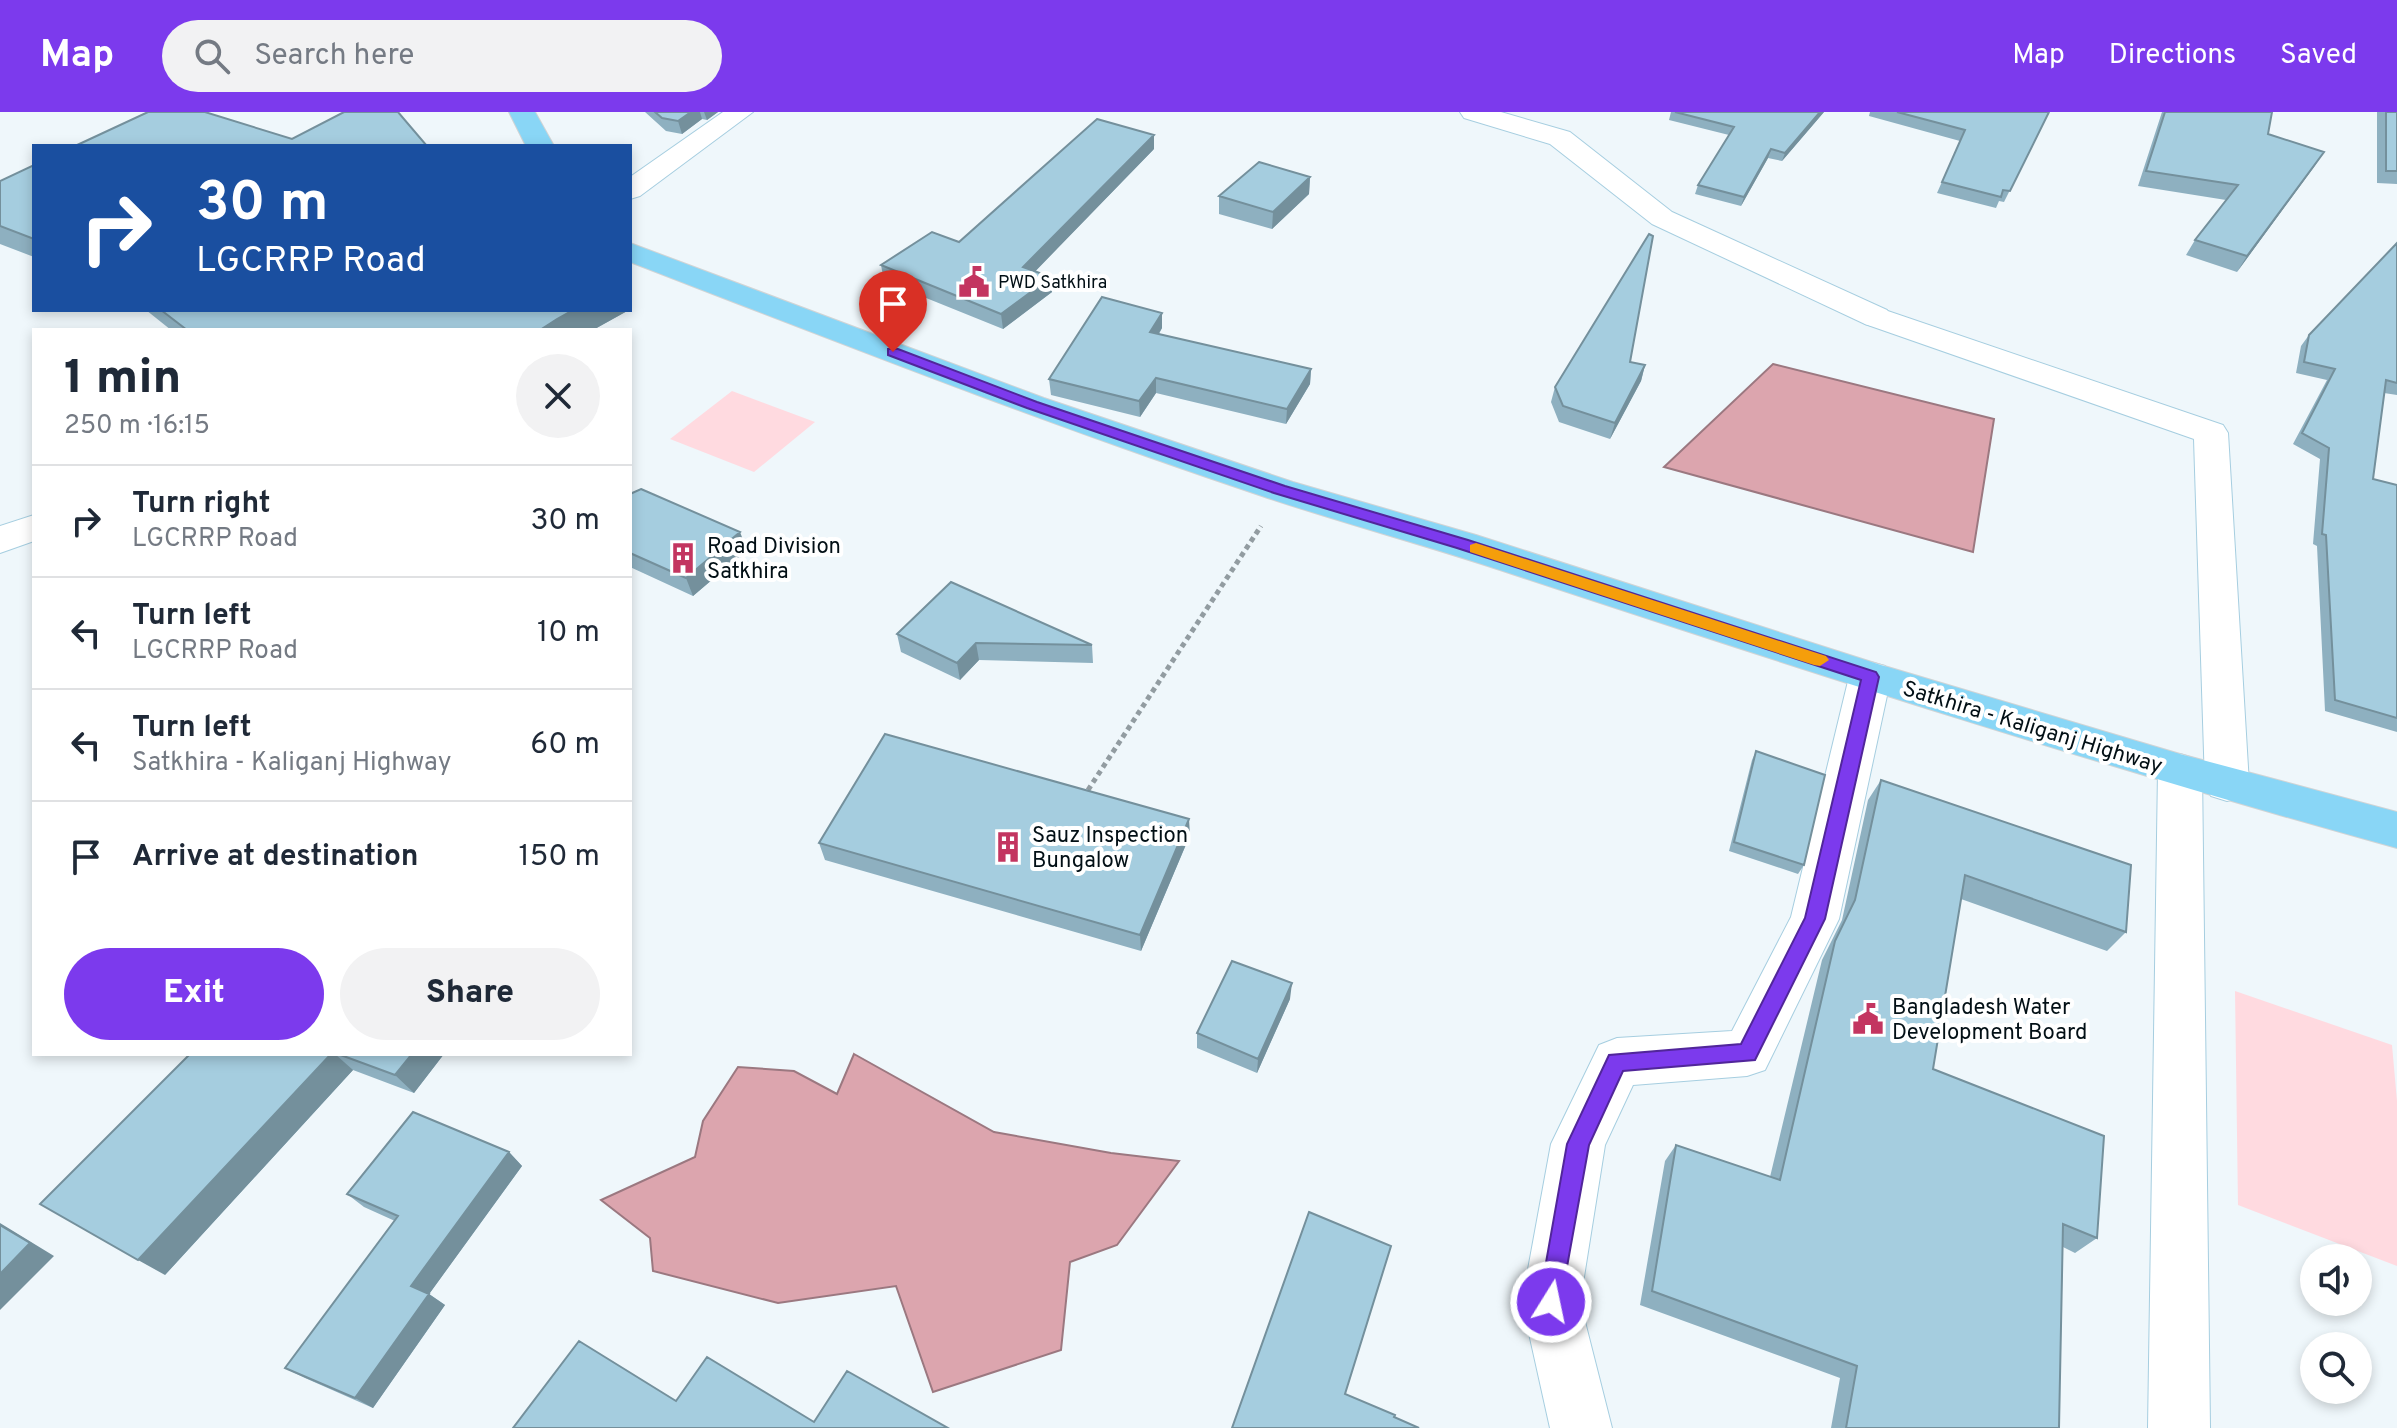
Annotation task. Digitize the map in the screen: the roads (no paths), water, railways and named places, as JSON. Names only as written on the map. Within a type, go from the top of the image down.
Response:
[{"type":"highway","points":[[522,112],[539,144]]},
{"type":"highway","name":"Satkhira - Kaliganj Highway","points":[[632,253],[1032,405],[1280,490],[1463,544],[1870,677],[2204,778],[2397,830]]},
{"type":"street","points":[[632,189],[740,112]]},
{"type":"street","points":[[1473,112],[1560,138],[1662,218],[1876,317],[2211,433],[2204,778],[2179,1428]]},
{"type":"street","points":[[0,540],[32,528]]},
{"type":"street","points":[[1581,1428],[1551,1302],[1578,1144],[1617,1062],[1747,1053],[1815,919],[1870,677]]},
{"type":"place","name":"PWD Satkhira","points":[[974,282]]},
{"type":"place","name":"Road Division Satkhira","points":[[683,558]]},
{"type":"place","name":"Sauz Inspection Bungalow","points":[[1008,847]]},
{"type":"place","name":"Bangladesh Water Development Board","points":[[1868,1019]]}]
